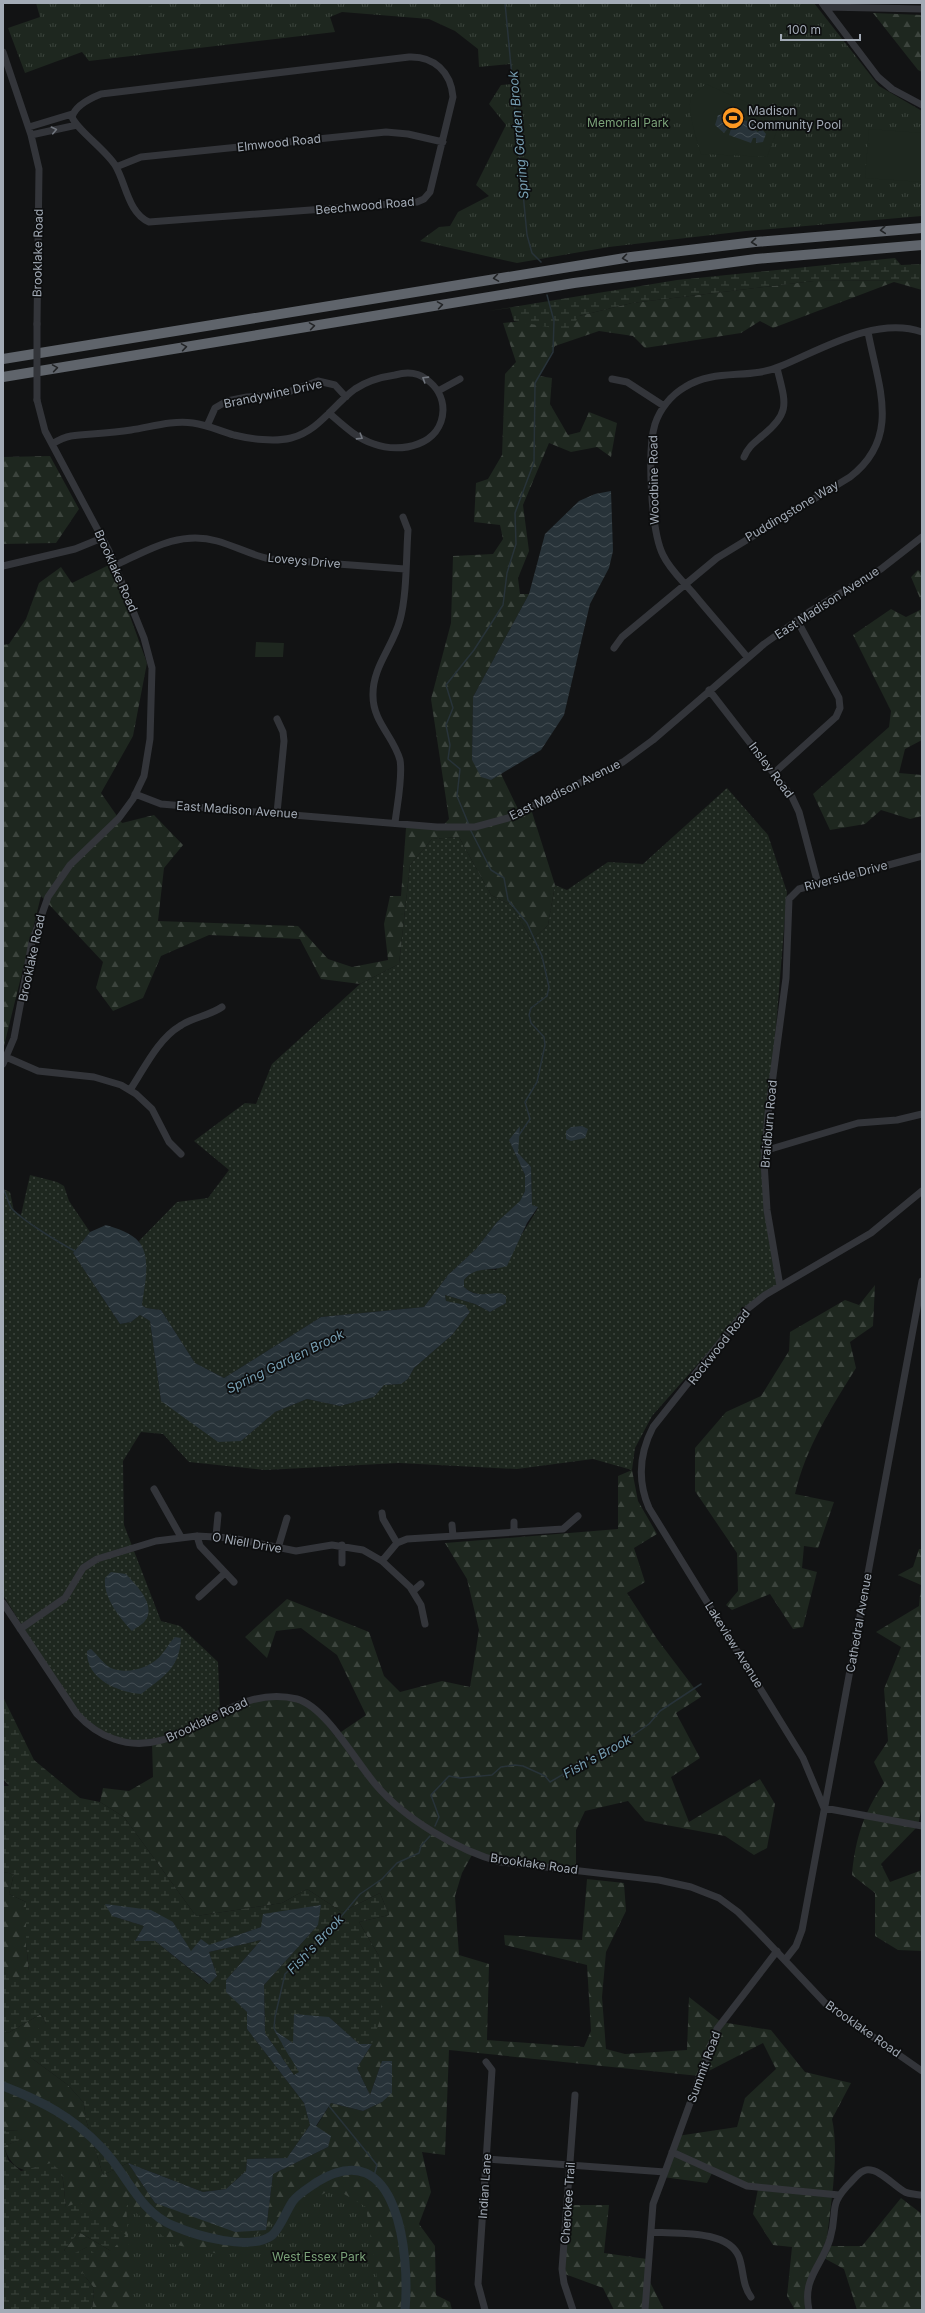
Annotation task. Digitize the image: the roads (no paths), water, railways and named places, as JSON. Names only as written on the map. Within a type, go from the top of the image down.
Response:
[{"type":"highway","points":[[3,359],[616,259],[755,242],[922,228]]},
{"type":"highway","points":[[3,377],[574,283],[756,258],[922,245]]},
{"type":"street","points":[[823,5],[922,9]]},
{"type":"street","points":[[823,5],[878,77],[892,88],[922,105]]},
{"type":"street","name":"Brooklake Road","points":[[3,52],[32,135],[39,169],[37,324],[38,400],[41,421],[116,565],[144,638],[152,668],[149,753],[144,776],[136,794],[119,818],[70,865],[48,897],[37,924],[19,1016],[5,1060]]},
{"type":"street","name":"Beechwood Road","points":[[29,127],[72,114],[83,104],[101,94],[414,56],[434,62],[444,71],[451,83],[453,104],[430,192],[424,199],[417,202],[164,222],[149,222],[139,216],[116,167],[102,147],[77,126],[72,114]]},
{"type":"street","points":[[32,135],[77,126]]},
{"type":"street","name":"Elmwood Road","points":[[116,167],[141,157],[386,132],[408,134],[443,142]]},
{"type":"street","name":"Woodbine Road","points":[[748,658],[685,584],[663,555],[653,521],[653,433],[664,406],[683,388],[699,380],[718,375],[750,374],[777,368],[838,342],[868,332],[895,328],[922,332]]},
{"type":"street","name":"Puddingstone Way","points":[[614,648],[622,637],[717,558],[740,542],[850,477],[872,453],[880,436],[883,417],[868,332]]},
{"type":"street","points":[[744,457],[750,446],[778,422],[784,412],[785,400],[777,368]]},
{"type":"street","points":[[52,444],[57,446],[74,440],[76,437],[170,423],[193,423],[243,437],[286,438],[309,430],[346,397],[372,381],[407,373],[424,378],[438,392],[443,407],[441,422],[430,438],[416,445],[393,447],[373,444],[350,431],[329,413]]},
{"type":"street","points":[[438,392],[460,379]]},
{"type":"street","points":[[612,379],[628,382],[664,406]]},
{"type":"street","name":"Brandywine Drive","points":[[207,426],[215,408],[228,401],[247,397],[280,395],[318,381],[335,385],[346,397]]},
{"type":"street","points":[[395,823],[400,761],[380,723],[373,696],[379,664],[400,621],[408,530],[403,517]]},
{"type":"street","name":"Loveys Drive","points":[[116,565],[165,543],[196,537],[217,541],[250,554],[270,559],[405,569]]},
{"type":"street","name":"East Madison Avenue","points":[[136,794],[161,804],[395,823],[475,827],[508,818],[616,766],[653,740],[709,690],[797,620],[871,576],[922,537]]},
{"type":"street","points":[[3,566],[75,549],[102,538]]},
{"type":"street","points":[[774,773],[834,720],[840,708],[839,698],[797,620]]},
{"type":"street","name":"Insley Road","points":[[709,690],[774,773],[796,804],[818,884]]},
{"type":"street","points":[[277,719],[283,732],[284,741],[277,813]]},
{"type":"street","name":"Riverside Drive","points":[[787,961],[789,899],[799,889],[922,856]]},
{"type":"street","name":"Braidburn Road","points":[[780,1286],[767,1210],[764,1151],[787,961]]},
{"type":"street","points":[[130,1090],[169,1034],[181,1025],[213,1014],[222,1007]]},
{"type":"street","points":[[5,1060],[38,1071],[94,1077],[111,1081],[130,1090],[152,1109],[170,1144],[181,1154]]},
{"type":"street","points":[[764,1151],[858,1123],[897,1120],[922,1114]]},
{"type":"street","name":"Rockwood Road","points":[[642,1484],[642,1455],[653,1427],[693,1380],[746,1310],[765,1295],[871,1233],[922,1190]]},
{"type":"street","name":"Cathedral Avenue","points":[[785,1960],[796,1946],[800,1936],[922,1281]]},
{"type":"street","name":"Lakeview Avenue","points":[[642,1484],[649,1508],[803,1758],[824,1808]]},
{"type":"street","points":[[154,1489],[181,1537]]},
{"type":"street","points":[[382,1513],[383,1519],[397,1543]]},
{"type":"street","points":[[216,1536],[218,1515]]},
{"type":"street","points":[[382,1560],[397,1543],[407,1539],[563,1529],[578,1516]]},
{"type":"street","points":[[278,1548],[287,1518]]},
{"type":"street","points":[[514,1522],[514,1532]]},
{"type":"street","points":[[452,1525],[453,1536]]},
{"type":"street","points":[[198,1536],[200,1546],[234,1582]]},
{"type":"street","name":"O Niell Drive","points":[[20,1628],[65,1598],[83,1568],[93,1561],[135,1547],[181,1537],[198,1536],[216,1536],[278,1548],[304,1551],[342,1545],[363,1550],[382,1560],[413,1591],[421,1605],[425,1624]]},
{"type":"street","points":[[342,1545],[342,1563]]},
{"type":"street","points":[[199,1597],[225,1573]]},
{"type":"street","points":[[413,1591],[421,1584]]},
{"type":"street","name":"Brooklake Road","points":[[3,1603],[78,1714],[94,1730],[127,1743],[156,1742],[175,1736],[247,1700],[274,1696],[308,1703],[321,1713],[363,1769],[394,1804],[418,1821],[455,1843],[478,1854],[501,1862],[659,1880],[690,1887],[710,1894],[729,1905],[785,1960],[826,2004],[922,2071]]},
{"type":"street","points":[[824,1808],[922,1826]]},
{"type":"street","name":"Summit Road","points":[[665,2172],[719,2025],[777,1952]]},
{"type":"street","name":"Indian Lane","points":[[485,2310],[478,2284],[492,2070],[486,2062]]},
{"type":"street","name":"Cherokee Trail","points":[[573,2310],[564,2283],[562,2269],[571,2165],[575,2095]]},
{"type":"street","points":[[672,2152],[747,2186],[838,2195]]},
{"type":"street","points":[[486,2159],[665,2172],[653,2204],[645,2310]]},
{"type":"street","points":[[810,2310],[807,2299],[808,2285],[830,2238],[834,2206],[838,2195],[860,2173],[868,2170],[875,2171],[906,2193],[920,2195]]},
{"type":"street","points":[[651,2232],[715,2237],[726,2241],[738,2256],[744,2285],[751,2298]]},
{"type":"water","points":[[730,114],[730,122],[734,122],[736,117],[757,125],[755,130],[758,132],[761,128],[766,134],[763,142],[756,143],[756,138],[753,138],[751,143],[729,135],[731,129],[728,128],[724,133],[715,125],[718,115]]},
{"type":"water","points":[[611,491],[613,551],[609,568],[590,604],[564,715],[541,750],[491,780],[481,777],[472,760],[473,697],[529,594],[545,534],[579,501],[595,494]]},
{"type":"water","points":[[520,1126],[518,1153],[531,1167],[532,1205],[538,1207],[527,1223],[507,1266],[474,1272],[464,1280],[464,1287],[470,1291],[476,1294],[502,1294],[506,1296],[506,1303],[490,1312],[475,1304],[445,1295],[446,1301],[465,1305],[470,1312],[452,1335],[414,1368],[408,1379],[401,1384],[384,1385],[374,1397],[340,1406],[307,1399],[275,1412],[241,1441],[218,1442],[161,1401],[150,1321],[140,1315],[131,1322],[120,1324],[73,1253],[90,1232],[106,1225],[124,1231],[136,1239],[143,1249],[146,1264],[142,1305],[146,1308],[161,1310],[195,1363],[224,1378],[321,1317],[424,1307],[448,1275],[476,1249],[497,1222],[520,1201],[525,1191],[525,1175],[509,1140]]},
{"type":"water","points":[[582,1126],[588,1129],[585,1138],[571,1141],[566,1139],[566,1131],[571,1127]]},
{"type":"water","points":[[111,1572],[126,1574],[140,1589],[147,1602],[148,1615],[145,1621],[132,1631],[117,1613],[109,1599],[105,1585],[105,1578]]},
{"type":"water","points":[[175,1637],[181,1638],[180,1648],[174,1664],[163,1677],[141,1694],[132,1693],[113,1687],[97,1676],[88,1661],[87,1651],[91,1649],[111,1668],[124,1671],[138,1669],[152,1663],[157,1659]]},
{"type":"water","points":[[105,1904],[151,1910],[173,1922],[191,1951],[201,1939],[209,1945],[261,1927],[263,1914],[321,1905],[318,1925],[264,1985],[265,2033],[294,2075],[299,2072],[274,2030],[293,2043],[294,2014],[329,2017],[359,2044],[372,2044],[357,2068],[370,2095],[382,2061],[392,2061],[392,2093],[382,2102],[363,2111],[331,2103],[316,2126],[331,2136],[328,2147],[273,2174],[266,2230],[235,2232],[155,2203],[128,2163],[203,2192],[226,2189],[246,2171],[247,2159],[287,2158],[310,2125],[304,2103],[247,2029],[247,2012],[226,1992],[226,1980],[261,1940],[209,1952],[217,1976],[209,1984],[155,1941],[135,1941],[144,1926],[112,1916]]},
{"type":"waterway","name":"Spring Garden Brook","points":[[505,3],[527,235],[532,253],[541,262]]},
{"type":"waterway","name":"Spring Garden Brook","points":[[469,825],[457,796],[460,769],[448,759],[450,745],[446,725],[453,708],[446,685],[474,650],[503,605],[507,573],[516,544],[515,513],[534,462],[535,383],[553,352],[554,321],[547,295]]},
{"type":"waterway","name":"Spring Garden Brook","points":[[470,829],[491,870],[504,878],[508,900],[527,923],[542,956],[549,987],[547,996],[531,1008],[529,1015],[531,1023],[544,1037],[545,1045],[537,1082],[525,1102],[530,1119],[519,1135]]},
{"type":"waterway","name":"Spring Garden Brook","points":[[3,1189],[12,1209],[42,1232],[75,1251]]},
{"type":"waterway","name":"Fish's Brook","points":[[435,1826],[439,1817],[431,1795],[449,1776],[460,1778],[492,1775],[501,1767],[515,1765],[523,1766],[545,1776],[550,1782],[603,1751],[622,1743],[649,1724],[660,1711],[701,1684]]},
{"type":"waterway","name":"Fish's Brook","points":[[276,2032],[274,2028],[275,2017],[285,1974],[323,1938],[360,1894],[382,1879],[397,1863],[419,1853],[421,1846],[430,1836]]},
{"type":"waterway","name":"Fish's Brook","points":[[283,2044],[290,2056]]},
{"type":"waterway","points":[[3,2086],[44,2104],[80,2127],[111,2158],[142,2202],[162,2220],[184,2230],[209,2238],[237,2242],[250,2242],[271,2236],[280,2225],[295,2198],[317,2182],[345,2171],[366,2173],[382,2186],[394,2207],[401,2233],[405,2261],[405,2310]]},
{"type":"waterway","name":"Fish's Brook","points":[[329,2106],[377,2165],[374,2176]]},
{"type":"place","name":"Madison Community Pool","points":[[733,118]]},
{"type":"park label","name":"Memorial Park","points":[[628,123]]},
{"type":"park label","name":"West Essex Park","points":[[319,2257]]}]
